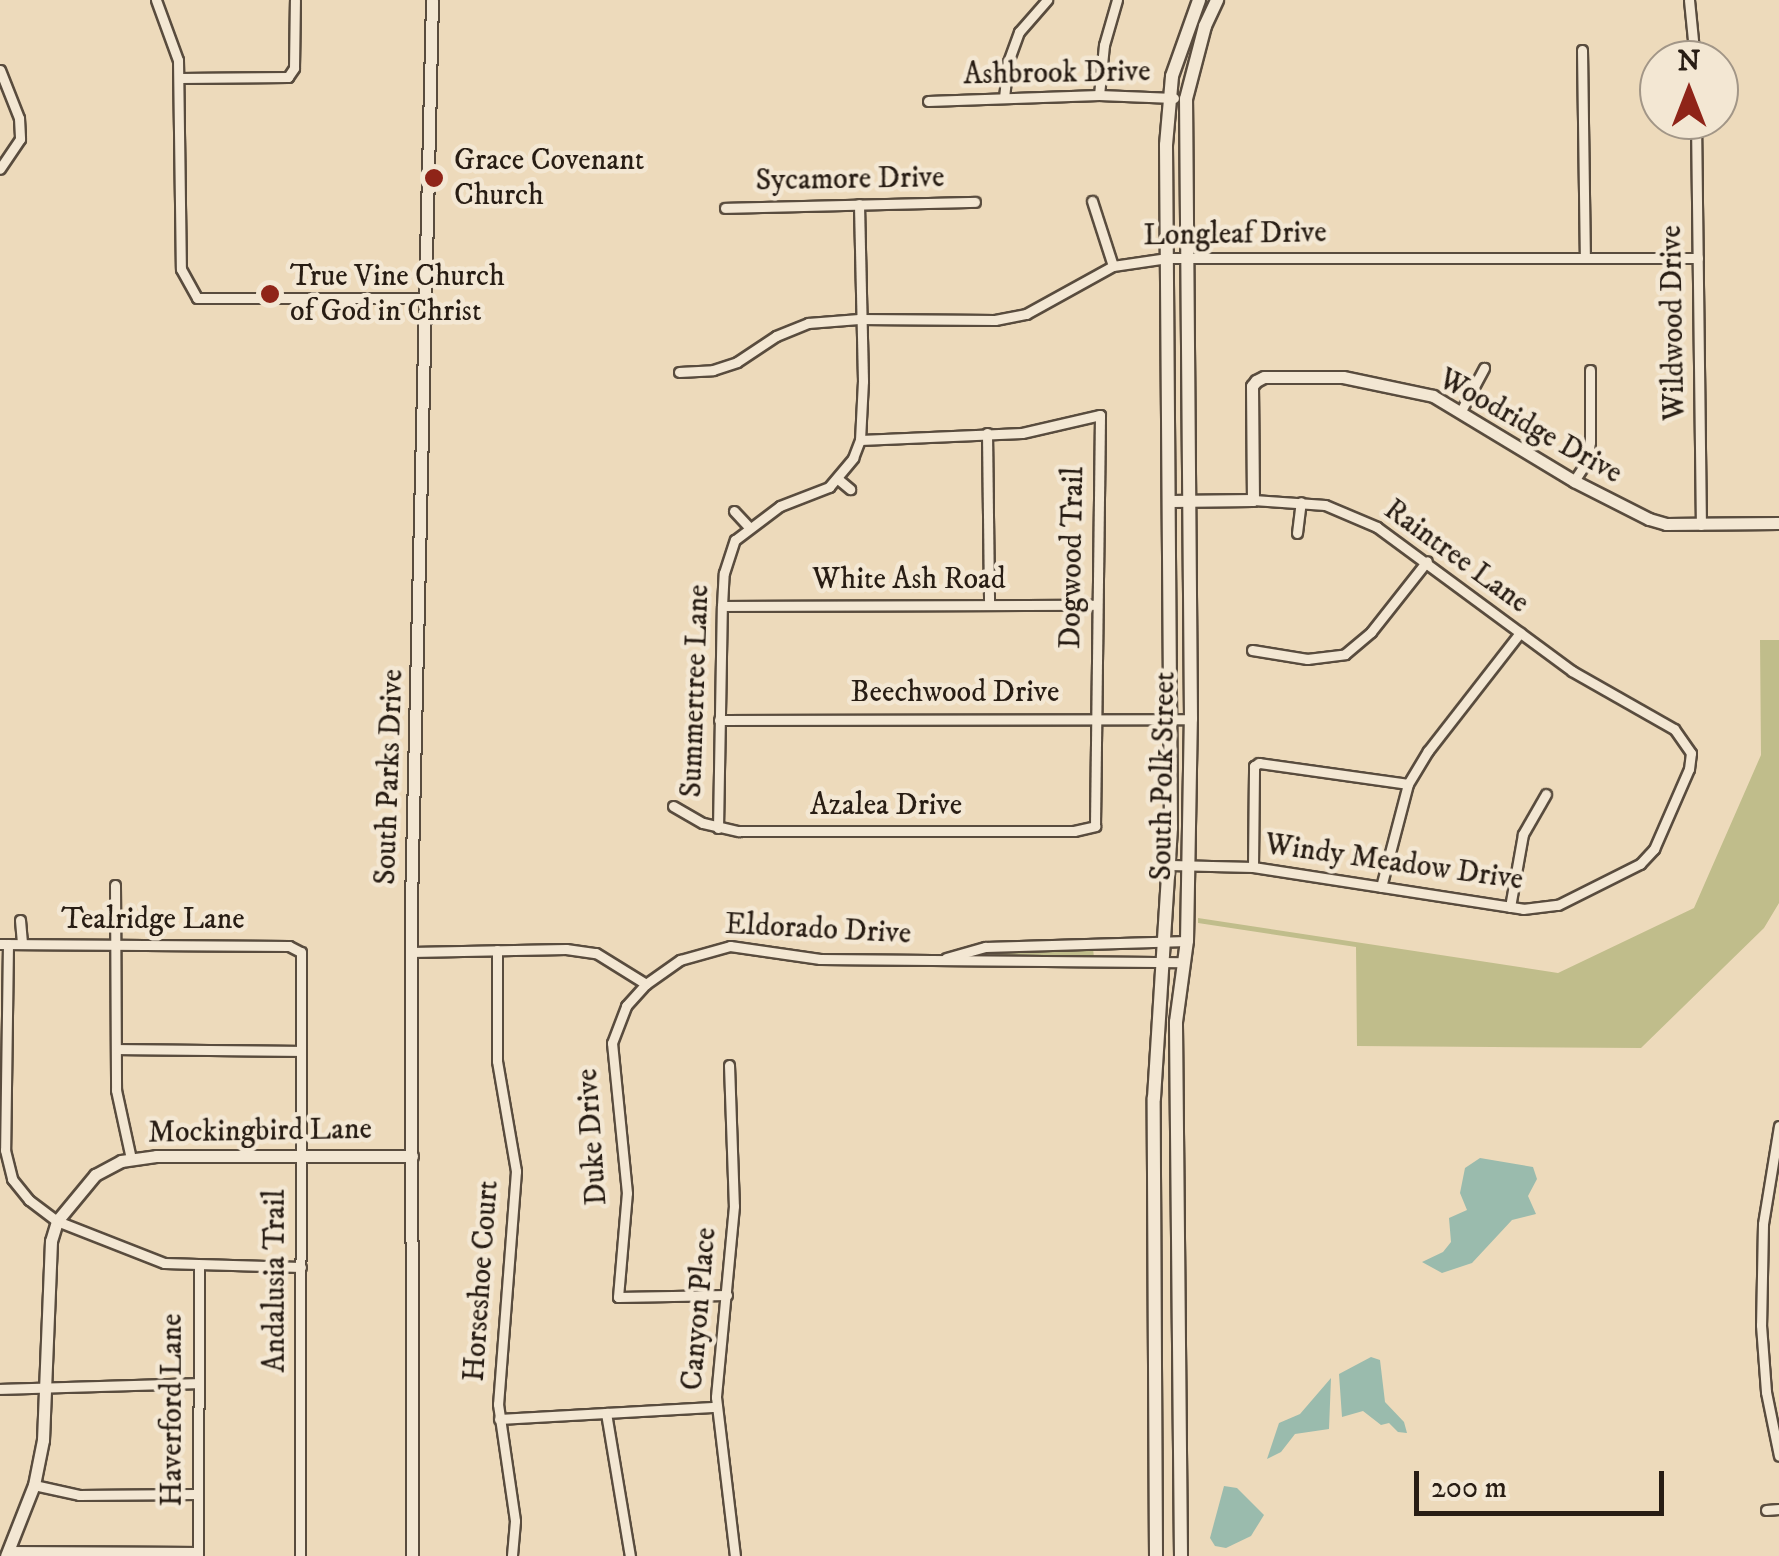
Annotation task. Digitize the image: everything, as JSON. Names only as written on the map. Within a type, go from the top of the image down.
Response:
[{"type":"main road","name":"South Polk Street","points":[[1156,1556],[1154,1098],[1170,864],[1168,98],[1198,0]]},
{"type":"main road","name":"South Polk Street","points":[[1181,1556],[1176,1022],[1187,942],[1191,719],[1184,258],[1186,99],[1205,26],[1217,0]]},
{"type":"street","points":[[156,0],[180,78],[181,270],[197,298],[428,298]]},
{"type":"street","points":[[180,78],[288,76],[294,68],[295,0]]},
{"type":"street","name":"South Parks Drive","points":[[412,1556],[411,952],[432,0]]},
{"type":"street","points":[[1004,98],[1008,62],[1020,32],[1047,0]]},
{"type":"street","points":[[1099,95],[1104,45],[1118,0]]},
{"type":"street","points":[[1689,0],[1695,40]]},
{"type":"street","points":[[1582,50],[1585,257]]},
{"type":"street","points":[[0,70],[19,118],[20,139],[0,169]]},
{"type":"street","name":"Ashbrook Drive","points":[[928,101],[1099,95],[1186,99]]},
{"type":"street","name":"Wildwood Drive","points":[[1696,140],[1701,525]]},
{"type":"street","points":[[1092,201],[1113,266]]},
{"type":"street","name":"Sycamore Drive","points":[[725,208],[975,202]]},
{"type":"street","points":[[734,511],[748,526],[838,479],[860,440],[863,381],[859,204]]},
{"type":"street","name":"Longleaf Drive","points":[[680,372],[712,370],[737,362],[798,326],[859,319],[1010,317],[1047,306],[1113,266],[1168,258],[1698,258]]},
{"type":"street","points":[[1461,411],[1484,368]]},
{"type":"street","points":[[1574,480],[1587,461],[1590,442],[1590,370]]},
{"type":"street","name":"Woodridge Drive","points":[[1253,500],[1252,386],[1264,377],[1380,382],[1433,396],[1633,514],[1666,524],[1779,523]]},
{"type":"street","name":"Dogwood Trail","points":[[987,433],[1022,433],[1100,415],[1096,817]]},
{"type":"street","points":[[860,440],[987,433],[989,605]]},
{"type":"street","points":[[838,479],[850,489]]},
{"type":"street","name":"Raintree Lane","points":[[1170,501],[1301,502],[1341,510],[1377,527],[1520,633],[1684,738]]},
{"type":"street","points":[[1297,533],[1301,502]]},
{"type":"street","name":"Summertree Lane","points":[[718,828],[722,606],[730,556],[736,540],[748,526]]},
{"type":"street","points":[[1252,650],[1307,660],[1344,654],[1371,632],[1427,561]]},
{"type":"street","name":"White Ash Road","points":[[722,606],[1096,605]]},
{"type":"street","points":[[1382,887],[1391,836],[1408,784],[1428,750],[1520,633]]},
{"type":"street","name":"Beechwood Drive","points":[[719,720],[1191,719]]},
{"type":"street","name":"Windy Meadow Drive","points":[[1170,864],[1253,867],[1510,907],[1558,905],[1640,864],[1654,849],[1681,795],[1691,753],[1684,738]]},
{"type":"street","points":[[1253,867],[1254,766],[1259,763],[1408,784]]},
{"type":"street","points":[[1510,907],[1523,834],[1546,794]]},
{"type":"street","name":"Azalea Drive","points":[[673,806],[718,828],[1074,831],[1095,826],[1096,817]]},
{"type":"street","points":[[116,885],[116,1090],[131,1159]]},
{"type":"street","points":[[20,920],[22,944]]},
{"type":"street","name":"Eldorado Drive","points":[[936,960],[986,947],[1187,942]]},
{"type":"street","points":[[1102,943],[1103,962]]},
{"type":"street","points":[[4,944],[4,1162],[12,1180],[29,1200],[57,1221],[164,1262],[301,1267]]},
{"type":"street","name":"Tealridge Lane","points":[[4,944],[296,948]]},
{"type":"street","name":"Eldorado Drive","points":[[646,984],[680,960],[730,946],[820,959],[1184,962]]},
{"type":"street","name":"Andalusia Trail","points":[[296,948],[302,957],[300,1556]]},
{"type":"street","name":"Horseshoe Court","points":[[497,950],[497,1061],[516,1171],[498,1419],[515,1521],[512,1556]]},
{"type":"street","points":[[411,952],[596,953],[646,984]]},
{"type":"street","name":"Duke Drive","points":[[646,984],[626,1006],[612,1043],[626,1193],[618,1297],[727,1295]]},
{"type":"street","points":[[117,1050],[301,1051]]},
{"type":"street","name":"Canyon Place","points":[[729,1065],[734,1206],[717,1407],[734,1556]]},
{"type":"street","points":[[1779,1126],[1763,1224],[1760,1325],[1766,1392],[1779,1456]]},
{"type":"street","name":"Mockingbird Lane","points":[[7,1554],[34,1486],[44,1440],[47,1267],[57,1221],[95,1175],[131,1159],[412,1156]]},
{"type":"street","name":"Haverford Lane","points":[[198,1554],[199,1265]]},
{"type":"street","points":[[0,1389],[197,1383]]},
{"type":"street","points":[[498,1419],[717,1407]]},
{"type":"street","points":[[606,1413],[630,1556]]},
{"type":"street","points":[[34,1486],[78,1495],[197,1494]]},
{"type":"street","points":[[1766,1510],[1779,1509]]},
{"type":"street","points":[[7,1554],[198,1554]]},
{"type":"shaded area","points":[[1760,640],[1779,640],[1779,903],[1764,928],[1641,1048],[1357,1046],[1356,947],[1198,923],[1198,918],[1558,973],[1694,908],[1761,755]]},
{"type":"shaded area","points":[[1093,948],[1094,958],[984,957],[1014,949]]},
{"type":"shaded area","points":[[1480,1158],[1533,1167],[1537,1179],[1528,1196],[1536,1214],[1512,1220],[1472,1263],[1442,1273],[1422,1262],[1443,1252],[1451,1242],[1449,1218],[1467,1210],[1460,1193],[1465,1168]]},
{"type":"shaded area","points":[[1371,1357],[1380,1360],[1385,1402],[1404,1422],[1407,1433],[1398,1432],[1389,1423],[1381,1425],[1363,1411],[1342,1417],[1339,1374]]},
{"type":"shaded area","points":[[1331,1378],[1329,1429],[1295,1434],[1281,1452],[1267,1459],[1279,1423],[1300,1414]]},
{"type":"shaded area","points":[[1224,1486],[1237,1488],[1264,1515],[1251,1536],[1226,1548],[1215,1546],[1210,1538]]},
{"type":"place","name":"Grace Covenant Church","points":[[434,178]]},
{"type":"place","name":"True Vine Church of God in Christ","points":[[270,294]]}]
